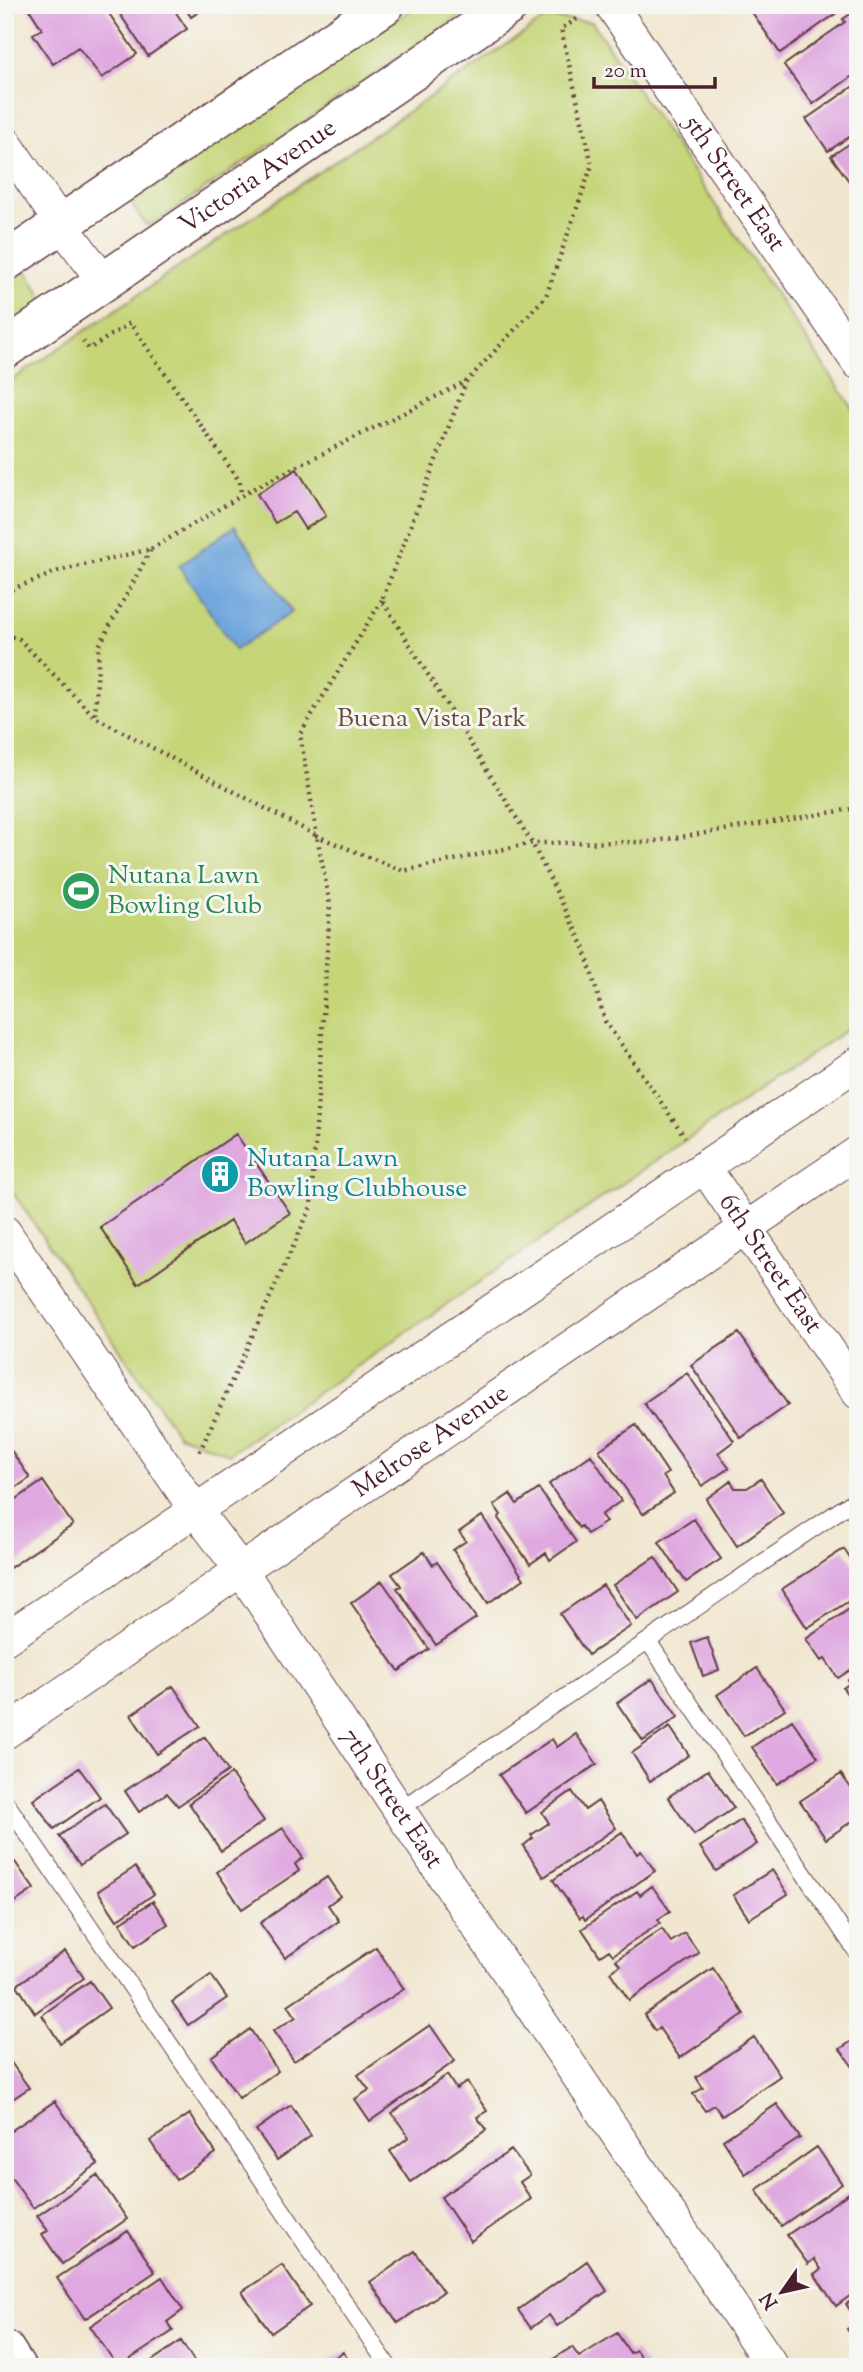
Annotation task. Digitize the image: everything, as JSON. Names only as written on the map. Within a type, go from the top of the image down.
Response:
[{"type":"street","points":[[5,262],[384,5]]},
{"type":"street","name":"Victoria Avenue","points":[[5,349],[510,5]]},
{"type":"street","name":"5th Street East","points":[[611,5],[858,363]]},
{"type":"street","points":[[5,142],[104,282]]},
{"type":"street","points":[[5,1639],[197,1511],[699,1158],[858,1063]]},
{"type":"street","name":"Melrose Avenue","points":[[5,1733],[858,1152]]},
{"type":"street","name":"6th Street East","points":[[699,1158],[858,1393]]},
{"type":"street","name":"7th Street East","points":[[5,1232],[197,1511],[241,1570],[773,2367]]},
{"type":"street","points":[[5,2350],[16,2367]]},
{"type":"lane","points":[[399,1810],[858,1498]]},
{"type":"lane","points":[[648,1641],[858,1954]]},
{"type":"lane","points":[[5,1801],[388,2367]]},
{"type":"path","points":[[5,592],[59,571],[151,549],[241,495],[466,382],[546,296],[592,165],[561,29],[580,17]]},
{"type":"path","points":[[61,311],[89,349],[130,323],[240,482],[241,495]]},
{"type":"path","points":[[172,1475],[198,1455],[311,1207],[330,905],[300,734],[382,600],[466,382]]},
{"type":"path","points":[[95,717],[99,646],[151,549]]},
{"type":"path","points":[[382,600],[532,843],[584,947],[605,1021],[699,1158]]},
{"type":"path","points":[[5,635],[19,639],[95,717],[317,836],[403,871],[532,843],[650,842],[858,808]]},
{"type":"green space","points":[[418,5],[477,5],[153,224],[146,225],[132,205],[135,198]]},
{"type":"green space","name":"Buena Vista Park","points":[[546,18],[592,22],[858,416],[858,1022],[229,1454],[178,1435],[5,1181],[5,385]]},
{"type":"green space","points":[[18,272],[27,272],[43,298],[41,305],[5,329],[5,281]]},
{"type":"water","points":[[235,526],[292,612],[235,650],[179,566]]},
{"type":"building","points":[[103,5],[137,54],[102,78],[78,47],[53,64],[33,34],[42,29],[28,7]]},
{"type":"building","points":[[128,5],[171,5],[187,29],[148,56],[118,11]]},
{"type":"building","points":[[183,5],[209,5],[191,17]]},
{"type":"building","points":[[747,5],[848,5],[780,53]]},
{"type":"building","points":[[858,9],[858,72],[813,104],[784,65],[845,22],[843,19]]},
{"type":"building","points":[[858,83],[858,131],[828,151],[806,119]]},
{"type":"building","points":[[858,138],[858,185],[854,188],[831,156]]},
{"type":"building","points":[[297,469],[326,516],[305,529],[294,512],[275,523],[257,494]]},
{"type":"building","name":"Nutana Lawn Bowling Clubhouse","points":[[236,1134],[290,1213],[245,1243],[230,1221],[138,1284],[100,1227]]},
{"type":"building","points":[[739,1333],[788,1405],[741,1438],[691,1365]]},
{"type":"building","points":[[687,1373],[734,1441],[718,1453],[729,1468],[702,1486],[644,1403]]},
{"type":"building","points":[[636,1425],[668,1473],[663,1476],[674,1493],[643,1514],[599,1450]]},
{"type":"building","points":[[8,1446],[30,1478],[5,1495],[5,1448]]},
{"type":"building","points":[[591,1455],[621,1501],[601,1515],[606,1522],[587,1534],[581,1526],[579,1528],[549,1484]]},
{"type":"building","points":[[761,1479],[783,1513],[737,1546],[706,1499],[731,1481],[735,1488],[747,1488]]},
{"type":"building","points":[[43,1481],[73,1525],[5,1571],[5,1507]]},
{"type":"building","points":[[539,1489],[576,1542],[550,1560],[546,1553],[530,1564],[498,1518],[501,1515],[494,1505],[510,1494],[517,1504]]},
{"type":"building","points":[[482,1516],[524,1579],[488,1603],[453,1550],[466,1541],[459,1532]]},
{"type":"building","points":[[694,1519],[721,1559],[686,1582],[659,1542]]},
{"type":"building","points":[[844,1549],[858,1571],[858,1595],[807,1628],[782,1589]]},
{"type":"building","points":[[424,1552],[433,1565],[437,1562],[476,1618],[436,1645],[397,1588],[401,1586],[392,1574]]},
{"type":"building","points":[[655,1557],[678,1592],[637,1620],[613,1585]]},
{"type":"building","points":[[382,1581],[429,1649],[399,1671],[351,1603]]},
{"type":"building","points":[[603,1585],[631,1626],[588,1655],[560,1614]]},
{"type":"building","points":[[858,1603],[858,1665],[838,1678],[825,1659],[821,1661],[806,1639]]},
{"type":"building","points":[[707,1637],[719,1670],[703,1676],[691,1643]]},
{"type":"building","points":[[757,1668],[785,1709],[744,1736],[717,1695]]},
{"type":"building","points":[[858,1674],[858,1703],[855,1705],[843,1688],[850,1683],[848,1680]]},
{"type":"building","points":[[652,1679],[678,1717],[643,1741],[617,1703]]},
{"type":"building","points":[[173,1686],[200,1726],[157,1754],[131,1715]]},
{"type":"building","points":[[792,1720],[818,1757],[777,1784],[752,1747]]},
{"type":"building","points":[[670,1727],[689,1755],[650,1781],[632,1753]]},
{"type":"building","points":[[576,1734],[597,1764],[526,1813],[499,1775],[552,1739],[557,1747]]},
{"type":"building","points":[[205,1737],[228,1771],[178,1806],[167,1793],[139,1812],[125,1791]]},
{"type":"building","points":[[79,1768],[100,1797],[54,1829],[33,1800]]},
{"type":"building","points":[[708,1770],[734,1808],[694,1835],[668,1797]]},
{"type":"building","points":[[231,1774],[264,1821],[221,1851],[189,1803]]},
{"type":"building","points":[[841,1774],[858,1798],[858,1817],[826,1839],[800,1801]]},
{"type":"building","points":[[572,1791],[585,1810],[598,1801],[616,1828],[544,1877],[523,1846],[533,1838],[531,1835],[549,1823],[542,1812]]},
{"type":"building","points":[[105,1804],[126,1834],[80,1865],[59,1836]]},
{"type":"building","points":[[741,1820],[757,1844],[716,1871],[700,1847]]},
{"type":"building","points":[[283,1828],[303,1858],[295,1864],[299,1871],[242,1909],[217,1872]]},
{"type":"building","points":[[622,1832],[637,1854],[641,1851],[655,1871],[585,1920],[583,1916],[580,1918],[553,1880]]},
{"type":"building","points":[[15,1862],[34,1889],[5,1909],[5,1868]]},
{"type":"building","points":[[135,1867],[154,1894],[117,1920],[98,1891]]},
{"type":"building","points":[[772,1870],[788,1894],[749,1919],[733,1895]]},
{"type":"building","points":[[327,1877],[340,1896],[328,1905],[339,1921],[285,1958],[260,1923]]},
{"type":"building","points":[[652,1886],[670,1911],[658,1920],[660,1923],[613,1955],[609,1950],[600,1956],[582,1929],[637,1891],[640,1895]]},
{"type":"building","points":[[153,1901],[168,1924],[135,1946],[120,1923]]},
{"type":"building","points":[[662,1929],[671,1942],[685,1933],[699,1953],[629,2000],[610,1972],[620,1965],[616,1960]]},
{"type":"building","points":[[376,1947],[404,1989],[294,2061],[273,2031],[296,2017],[288,2005]]},
{"type":"building","points":[[65,1951],[84,1978],[35,2013],[17,1985]]},
{"type":"building","points":[[713,1968],[744,2014],[680,2058],[659,2028],[655,2031],[644,2015]]},
{"type":"building","points":[[211,1975],[227,1998],[188,2025],[172,2002]]},
{"type":"building","points":[[90,1981],[109,2008],[60,2043],[42,2015]]},
{"type":"building","points":[[430,2025],[455,2061],[370,2121],[355,2099],[369,2090],[358,2075]]},
{"type":"building","points":[[250,2029],[278,2071],[239,2098],[211,2057]]},
{"type":"building","points":[[754,2037],[780,2076],[722,2116],[714,2105],[705,2111],[693,2094],[703,2088],[696,2077]]},
{"type":"building","points":[[858,2037],[858,2074],[840,2049]]},
{"type":"building","points":[[5,2054],[29,2088],[5,2104]]},
{"type":"building","points":[[447,2075],[456,2089],[467,2082],[487,2111],[477,2117],[486,2130],[411,2182],[390,2151],[409,2137],[392,2113]]},
{"type":"building","points":[[55,2101],[98,2164],[33,2208],[5,2169],[5,2135]]},
{"type":"building","points":[[777,2104],[800,2138],[745,2174],[723,2140]]},
{"type":"building","points":[[291,2105],[311,2136],[277,2160],[256,2130]]},
{"type":"building","points":[[190,2114],[216,2153],[176,2180],[150,2141]]},
{"type":"building","points":[[817,2147],[842,2184],[781,2226],[756,2190]]},
{"type":"building","points":[[511,2150],[530,2175],[520,2182],[531,2199],[471,2241],[441,2197]]},
{"type":"building","points":[[97,2175],[127,2219],[62,2264],[42,2234],[48,2231],[37,2216]]},
{"type":"building","points":[[858,2187],[858,2290],[836,2306],[814,2274],[821,2269],[814,2259],[808,2264],[787,2235]]},
{"type":"building","points":[[128,2231],[155,2272],[85,2319],[57,2278]]},
{"type":"building","points":[[415,2251],[443,2292],[398,2323],[370,2282]]},
{"type":"building","points":[[587,2261],[607,2291],[557,2326],[549,2315],[531,2328],[518,2310]]},
{"type":"building","points":[[282,2265],[310,2306],[271,2333],[242,2292]]},
{"type":"building","points":[[162,2277],[183,2310],[167,2322],[173,2331],[118,2367],[90,2326]]},
{"type":"building","points":[[858,2296],[858,2321],[846,2304]]},
{"type":"building","points":[[858,2322],[858,2344],[847,2329]]},
{"type":"building","points":[[617,2333],[630,2353],[636,2350],[647,2367],[541,2367],[572,2347],[579,2357]]},
{"type":"building","points":[[181,2341],[198,2367],[143,2367]]},
{"type":"building","points":[[343,2352],[353,2367],[321,2367]]},
{"type":"place","name":"Nutana Lawn Bowling Club","points":[[81,891]]},
{"type":"place","name":"Nutana Lawn Bowling Clubhouse","points":[[220,1174]]}]
